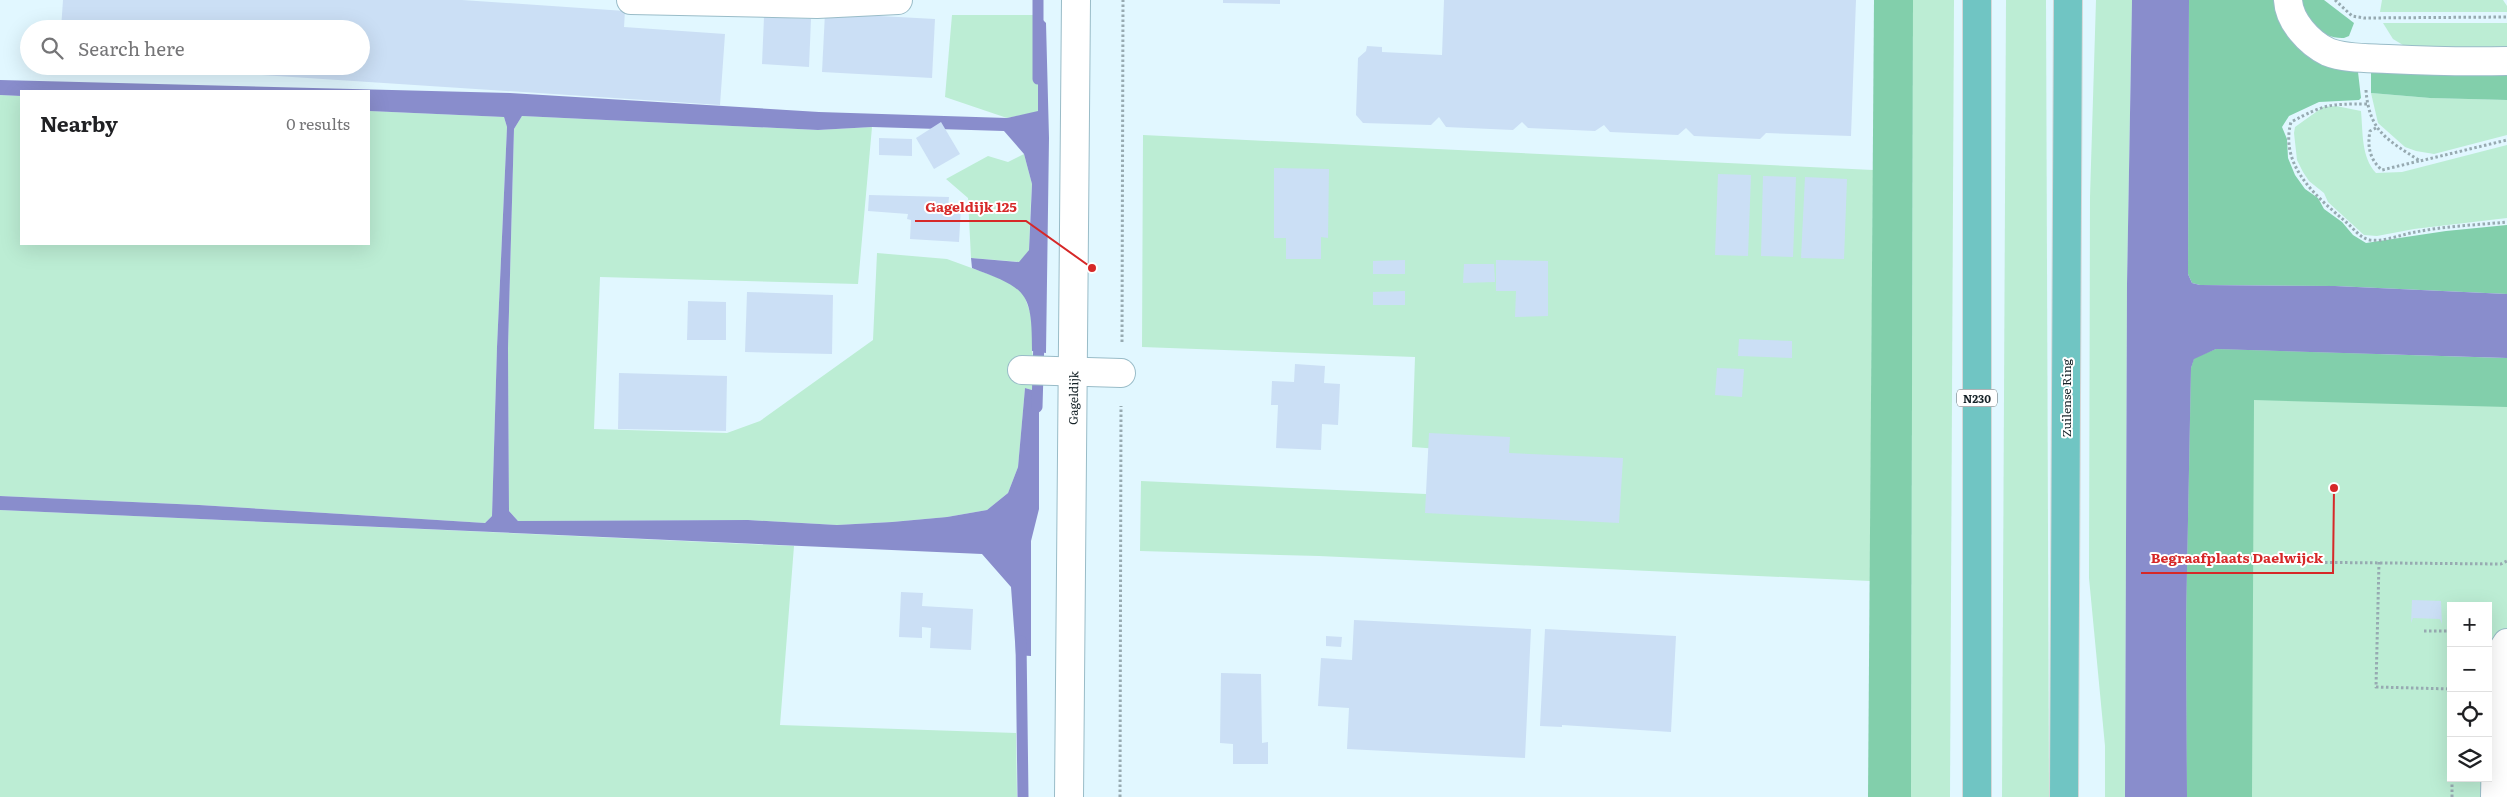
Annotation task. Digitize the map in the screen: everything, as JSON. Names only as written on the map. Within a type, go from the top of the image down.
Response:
[{"type":"main road","name":"N230","points":[[1976,797],[1977,0]]},
{"type":"main road","name":"Zuilense Ring","points":[[2064,797],[2068,0]]},
{"type":"street","points":[[631,0],[817,4],[898,0]]},
{"type":"street","name":"Gageldijk","points":[[1069,797],[1062,370],[1076,0]]},
{"type":"street","points":[[2288,0],[2288,10],[2307,39],[2329,52],[2364,58],[2466,62],[2507,61]]},
{"type":"street","points":[[1022,370],[1121,373]]},
{"type":"street","points":[[2496,797],[2498,657],[2507,643]]},
{"type":"path","points":[[2335,0],[2352,16],[2364,18],[2507,17]]},
{"type":"path","points":[[2364,58],[2367,104],[2376,128],[2386,138],[2420,161]]},
{"type":"path","points":[[2367,104],[2332,104],[2317,107],[2291,122],[2288,132],[2293,162],[2302,179],[2329,208],[2355,231],[2369,240],[2377,240],[2417,231],[2507,222]]},
{"type":"path","points":[[2376,128],[2370,131],[2368,144],[2372,160],[2382,170],[2507,140]]},
{"type":"path","points":[[2280,562],[2501,564],[2507,561]]},
{"type":"path","points":[[2379,562],[2376,687],[2447,688]]},
{"type":"path","points":[[2424,630],[2447,631]]},
{"type":"path","points":[[2452,782],[2452,797]]},
{"type":"green space","points":[[1874,0],[1913,0],[1911,797],[1868,797]]},
{"type":"green space","points":[[1913,0],[1954,0],[1950,797],[1911,797]]},
{"type":"green space","points":[[2006,0],[2046,0],[2049,797],[2002,797]]},
{"type":"green space","points":[[2096,0],[2132,0],[2127,284],[2125,797],[2105,797],[2105,746],[2089,578],[2090,197]]},
{"type":"green space","points":[[2189,0],[2275,0],[2347,70],[2358,72],[2361,98],[2359,100],[2319,102],[2289,116],[2282,127],[2287,139],[2288,158],[2295,175],[2305,189],[2318,198],[2324,209],[2342,222],[2353,235],[2366,243],[2446,231],[2507,225],[2507,294],[2335,286],[2200,285],[2192,283],[2188,274]]},
{"type":"green space","points":[[2302,0],[2324,0],[2354,23],[2349,36],[2336,38],[2328,36],[2316,28],[2307,15]]},
{"type":"green space","points":[[2382,0],[2503,0],[2507,6],[2507,12],[2380,12]]},
{"type":"green space","points":[[952,15],[1038,15],[1038,112],[1007,118],[945,97]]},
{"type":"green space","points":[[2383,23],[2507,23],[2507,47],[2408,48],[2393,39]]},
{"type":"green space","points":[[2507,71],[2507,100],[2430,98],[2371,93],[2371,72]]},
{"type":"green space","points":[[2371,93],[2430,98],[2507,100],[2507,135],[2434,154],[2416,151],[2405,147],[2378,123]]},
{"type":"green space","points":[[0,95],[20,96],[20,245],[370,245],[370,111],[504,117],[507,127],[497,347],[492,516],[485,523],[199,505],[0,496]]},
{"type":"green space","points":[[2336,106],[2361,111],[2365,152],[2371,167],[2376,173],[2402,172],[2507,145],[2507,218],[2414,229],[2377,236],[2364,235],[2328,202],[2324,193],[2309,181],[2297,160],[2295,127],[2323,107]]},
{"type":"green space","points":[[522,116],[818,130],[872,127],[858,284],[600,277],[594,429],[727,433],[760,421],[873,340],[877,253],[947,259],[1010,282],[1024,295],[1032,318],[1032,351],[1039,392],[1025,388],[1018,467],[1008,493],[987,510],[947,517],[892,522],[837,525],[748,520],[518,521],[509,511],[508,348],[514,129]]},
{"type":"green space","points":[[1143,135],[1873,170],[1870,581],[1319,556],[1140,551],[1141,481],[1580,501],[1580,459],[1412,447],[1415,357],[1142,347]]},
{"type":"green space","points":[[1024,154],[1032,184],[1029,250],[1020,262],[971,258],[968,198],[946,179],[988,156],[1008,162]]},
{"type":"green space","points":[[2163,327],[2507,370],[2507,797],[2157,797]]},
{"type":"green space","points":[[2216,349],[2507,358],[2507,407],[2254,400],[2252,797],[2187,797],[2186,622],[2191,368],[2194,358]]},
{"type":"green space","points":[[0,510],[794,546],[780,725],[1016,733],[1017,797],[0,797]]},
{"type":"water","points":[[2132,0],[2189,0],[2188,274],[2192,283],[2200,285],[2335,286],[2507,294],[2507,358],[2216,349],[2194,359],[2191,368],[2186,622],[2187,797],[2125,797],[2127,284]]},
{"type":"water","points":[[1038,15],[1046,23],[1049,138],[1046,353],[1032,351],[1030,316],[1028,304],[1023,295],[1005,281],[972,268],[971,258],[1019,262],[1029,250],[1032,184],[1024,154],[1004,131],[872,127],[818,130],[522,116],[514,129],[508,348],[509,511],[518,521],[748,520],[837,525],[947,517],[987,510],[1008,493],[1018,467],[1025,388],[1039,392],[1039,509],[1031,541],[1031,656],[1016,655],[1011,587],[982,554],[0,510],[0,496],[199,505],[485,523],[492,516],[497,347],[507,127],[504,117],[370,111],[370,90],[20,90],[20,96],[0,95],[0,80],[510,93],[819,112],[1007,118],[1038,111]]},
{"type":"building","points":[[63,0],[462,0],[625,11],[624,27],[725,34],[720,105],[262,75],[370,75],[370,20],[62,20]]},
{"type":"building","points":[[1223,0],[1280,0],[1280,4],[1223,3]]},
{"type":"building","points":[[1444,0],[1856,0],[1851,136],[1766,133],[1760,139],[1694,136],[1686,128],[1678,135],[1610,132],[1604,125],[1595,131],[1528,128],[1522,122],[1513,130],[1446,127],[1439,117],[1431,125],[1363,123],[1356,115],[1358,58],[1366,51],[1367,46],[1382,47],[1382,52],[1442,55]]},
{"type":"building","points":[[825,13],[935,19],[932,78],[822,72]]},
{"type":"building","points":[[764,17],[811,19],[809,67],[762,64]]},
{"type":"building","points":[[941,122],[960,154],[934,169],[916,138]]},
{"type":"building","points":[[879,138],[912,139],[912,156],[879,155]]},
{"type":"building","points":[[1274,168],[1329,169],[1328,238],[1321,237],[1321,259],[1286,259],[1286,238],[1274,238]]},
{"type":"building","points":[[1718,174],[1751,175],[1748,256],[1715,255]]},
{"type":"building","points":[[1763,176],[1796,177],[1793,257],[1761,256]]},
{"type":"building","points":[[1805,177],[1847,179],[1844,259],[1801,258]]},
{"type":"building","points":[[869,195],[949,197],[948,207],[961,208],[959,242],[910,239],[911,220],[907,219],[908,214],[868,211]]},
{"type":"building","points":[[1405,260],[1405,274],[1373,274],[1373,261]]},
{"type":"building","points":[[1496,260],[1548,261],[1548,316],[1515,317],[1516,291],[1496,291]]},
{"type":"building","points":[[1464,264],[1494,264],[1495,282],[1463,283]]},
{"type":"building","points":[[1405,291],[1405,305],[1373,305],[1373,292]]},
{"type":"building","points":[[747,292],[833,295],[832,354],[745,352]]},
{"type":"building","points":[[688,301],[726,302],[726,340],[687,340]]},
{"type":"building","points":[[1739,339],[1792,341],[1792,358],[1738,356]]},
{"type":"building","points":[[1295,364],[1325,366],[1324,383],[1340,384],[1338,425],[1322,424],[1321,450],[1276,448],[1278,405],[1271,405],[1272,381],[1294,382]]},
{"type":"building","points":[[1717,368],[1744,369],[1742,397],[1715,395]]},
{"type":"building","points":[[619,373],[727,376],[726,431],[618,429]]},
{"type":"building","points":[[1429,433],[1510,437],[1509,453],[1623,458],[1619,523],[1425,513]]},
{"type":"building","points":[[901,592],[923,593],[922,606],[973,609],[971,650],[930,648],[931,628],[922,627],[922,638],[899,637]]},
{"type":"building","points":[[2412,600],[2441,601],[2442,624],[2440,619],[2413,618],[2411,623]]},
{"type":"building","points":[[1354,620],[1531,629],[1525,758],[1347,749],[1349,708],[1318,706],[1321,658],[1352,660]]},
{"type":"building","points":[[1545,629],[1676,636],[1671,732],[1562,725],[1562,727],[1540,726]]},
{"type":"building","points":[[1326,636],[1342,637],[1341,647],[1326,646]]},
{"type":"building","points":[[1221,673],[1261,674],[1262,743],[1268,742],[1268,764],[1233,764],[1233,744],[1220,743]]},
{"type":"waterway","points":[[1038,0],[1038,79]]},
{"type":"waterway","points":[[1037,407],[1039,338]]},
{"type":"waterway","points":[[1021,641],[1023,797]]},
{"type":"place","name":"Gageldijk 125","points":[[1092,268]]},
{"type":"place","name":"Begraafplaats Daelwijck","points":[[2334,488]]}]
